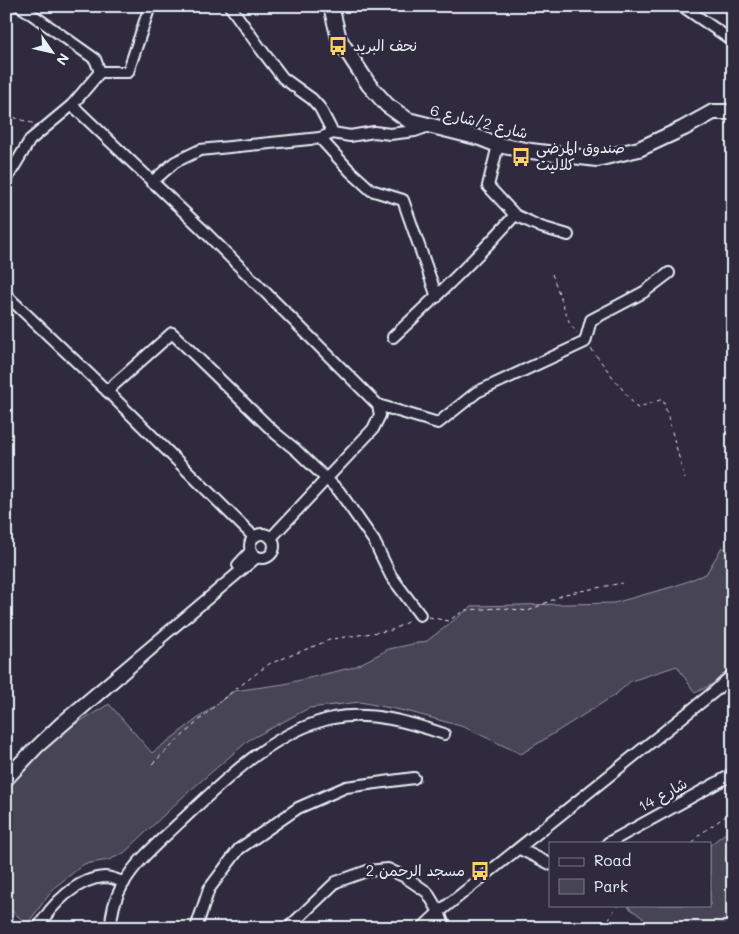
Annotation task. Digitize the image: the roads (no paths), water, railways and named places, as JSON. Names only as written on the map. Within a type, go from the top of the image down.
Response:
[{"type":"street","points":[[20,6],[95,59],[100,72]]},
{"type":"street","points":[[6,180],[10,166],[30,140],[72,105],[100,72],[128,72],[150,6]]},
{"type":"street","points":[[230,6],[283,78],[312,99],[320,108],[333,134]]},
{"type":"street","name":"شارع 2/شارع 6","points":[[331,6],[339,39],[369,85],[387,105],[408,120],[480,138],[498,145],[597,159],[639,149],[713,112],[733,112]]},
{"type":"street","points":[[682,6],[733,41]]},
{"type":"street","points":[[72,105],[201,228],[378,405],[438,423],[477,392],[585,342],[591,320],[644,292],[669,273]]},
{"type":"street","points":[[152,182],[175,162],[200,150],[320,138],[333,134],[350,136],[374,132],[390,134],[414,131],[430,126]]},
{"type":"street","points":[[320,138],[350,171],[372,190],[403,200],[437,297]]},
{"type":"street","points":[[498,145],[488,186],[515,215],[541,227],[568,235]]},
{"type":"street","points":[[393,337],[437,297],[515,215]]},
{"type":"street","points":[[6,295],[107,391],[254,537]]},
{"type":"street","points":[[107,391],[172,334],[339,492],[374,542],[391,576],[420,615]]},
{"type":"street","points":[[271,538],[373,429],[380,415],[378,405]]},
{"type":"street","points":[[254,554],[250,543],[254,537],[261,534],[271,538]]},
{"type":"street","points":[[254,554],[265,558],[271,554],[274,548],[271,538]]},
{"type":"street","points":[[6,775],[60,723],[244,566],[254,554]]},
{"type":"street","points":[[6,767],[52,724],[238,565],[254,554]]},
{"type":"street","points":[[422,928],[439,912],[731,678]]},
{"type":"street","points":[[111,928],[113,905],[133,869],[159,842],[254,756],[308,725],[349,716],[372,716],[414,724],[444,734]]},
{"type":"street","name":"شارع 14","points":[[610,842],[733,774]]},
{"type":"street","points":[[196,928],[209,889],[239,849],[298,808],[346,787],[414,778]]},
{"type":"street","points":[[520,849],[549,864]]},
{"type":"street","points":[[288,928],[336,882],[367,870],[388,869],[405,877],[427,892],[439,912],[445,928]]},
{"type":"street","points":[[38,928],[51,908],[79,885],[105,877],[114,878],[124,883]]},
{"type":"lane","points":[[6,785],[41,748],[220,593],[244,566]]},
{"type":"place","name":"نحف البريد","points":[[338,46]]},
{"type":"place","name":"صندوق المرضى كلاليت","points":[[521,157]]},
{"type":"place","name":"مسجد الرحمن 2","points":[[480,871]]}]
